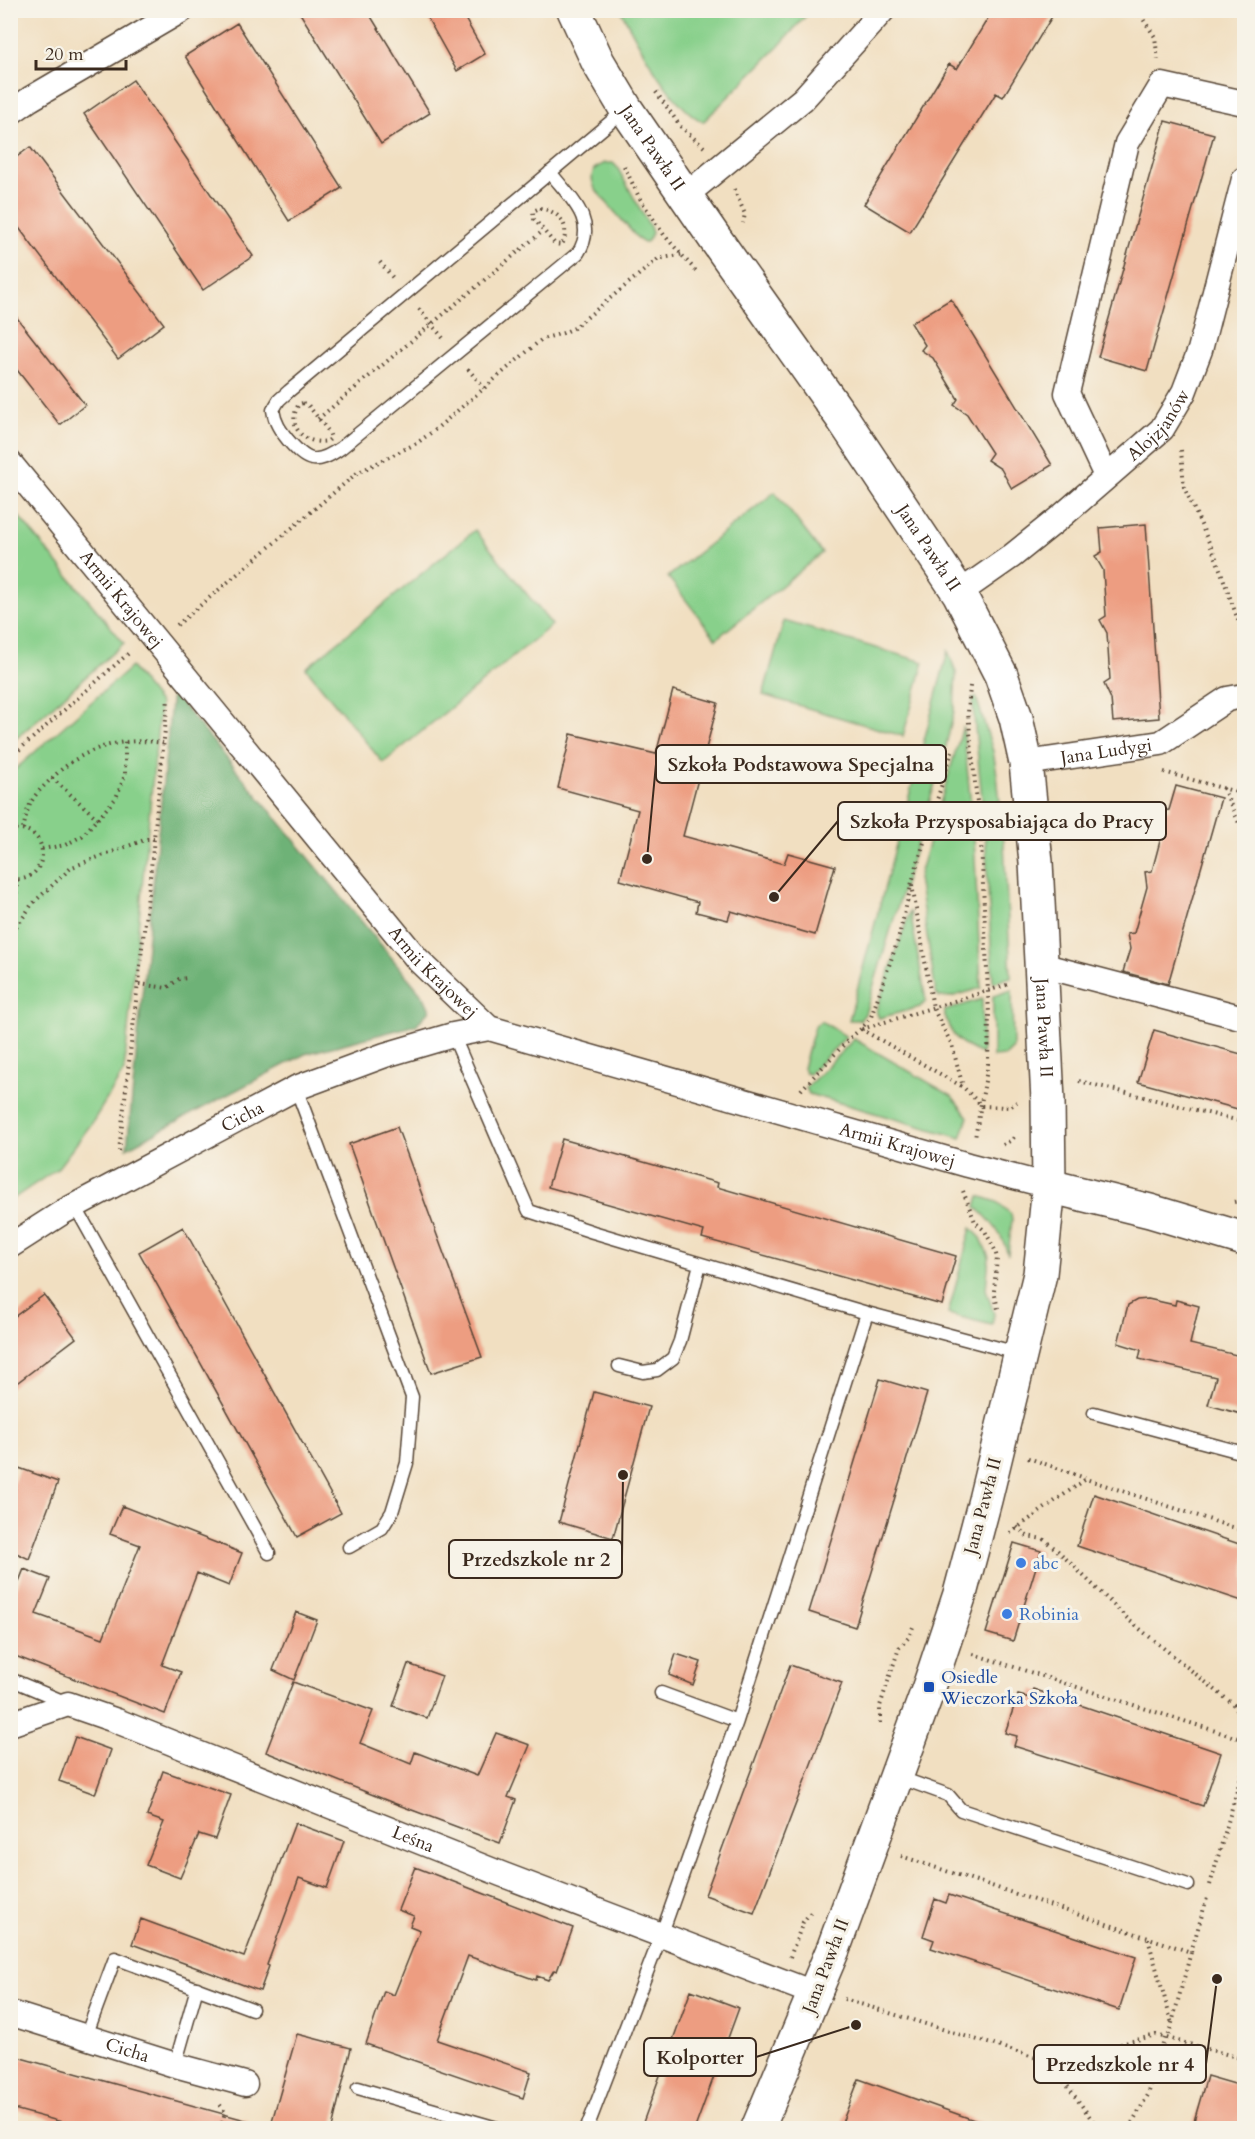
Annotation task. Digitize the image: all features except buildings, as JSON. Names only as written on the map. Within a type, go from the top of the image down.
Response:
[{"type":"street","points":[[10,113],[182,10]]},
{"type":"street","name":"Jana Pawła II","points":[[574,10],[598,62],[626,109],[843,419],[959,593],[1001,675],[1016,718],[1026,763],[1036,862],[1029,974],[1048,1101],[1048,1186],[1040,1274],[1009,1352],[960,1594],[897,1777],[830,1996],[758,2128]]},
{"type":"street","points":[[686,195],[803,99],[883,10]]},
{"type":"street","points":[[1106,476],[1067,393],[1127,143],[1162,85],[1245,103]]},
{"type":"street","name":"Alojzjanów","points":[[959,593],[1012,556],[1063,515],[1162,429],[1184,392],[1200,350],[1245,179]]},
{"type":"street","name":"Armii Krajowej","points":[[10,463],[152,633],[418,960],[489,1028],[1048,1186]]},
{"type":"street","name":"Jana Ludygi","points":[[1026,763],[1161,743],[1227,699],[1245,696]]},
{"type":"street","points":[[1029,974],[1245,1018]]},
{"type":"street","name":"Cicha","points":[[10,1246],[75,1206],[296,1088],[385,1054],[453,1035],[489,1028]]},
{"type":"street","points":[[1048,1186],[1150,1211],[1245,1239]]},
{"type":"street","points":[[10,1725],[68,1704]]},
{"type":"street","name":"Leśna","points":[[68,1704],[117,1721],[501,1874],[830,1996]]},
{"type":"street","name":"Cicha","points":[[10,2013],[175,2065],[245,2084]]},
{"type":"lane","points":[[550,172],[586,224],[584,244],[578,253],[332,454],[323,459],[302,457],[278,428],[273,410],[279,400],[550,172],[626,109]]},
{"type":"lane","points":[[453,1035],[529,1211],[700,1264],[1009,1352]]},
{"type":"lane","points":[[296,1088],[412,1397],[407,1463],[392,1512],[382,1528],[349,1547]]},
{"type":"lane","points":[[75,1206],[269,1553]]},
{"type":"lane","points":[[619,1366],[643,1372],[657,1370],[673,1358],[680,1341],[700,1264]]},
{"type":"lane","points":[[587,2128],[662,1933],[736,1721],[867,1313]]},
{"type":"lane","points":[[1094,1413],[1245,1453]]},
{"type":"lane","points":[[10,1679],[68,1704]]},
{"type":"lane","points":[[661,1693],[736,1721]]},
{"type":"lane","points":[[897,1777],[948,1795],[961,1810],[1188,1885]]},
{"type":"lane","points":[[86,2036],[115,1958],[252,2009]]},
{"type":"lane","points":[[175,2065],[197,1988]]},
{"type":"lane","points":[[358,2088],[497,2128]]},
{"type":"path","points":[[1137,10],[1155,37],[1162,85]]},
{"type":"path","points":[[654,89],[681,127],[706,150]]},
{"type":"path","points":[[729,181],[745,214],[744,223],[735,229]]},
{"type":"path","points":[[540,208],[556,213],[564,222],[566,234],[562,245],[555,244],[543,231],[533,215],[536,209],[540,208]]},
{"type":"path","points":[[318,418],[543,231]]},
{"type":"path","points":[[175,626],[357,473],[417,443],[542,339],[574,328],[658,259],[682,254]]},
{"type":"path","points":[[380,262],[484,388]]},
{"type":"path","points":[[303,403],[308,405],[318,418],[330,435],[328,441],[312,442],[303,436],[296,427],[297,406],[303,403]]},
{"type":"path","points":[[1162,429],[1180,441],[1184,487],[1216,558],[1245,637]]},
{"type":"path","points":[[10,758],[152,633]]},
{"type":"path","points":[[970,685],[968,713],[981,842],[988,991],[988,1064],[973,1145]]},
{"type":"path","points":[[118,1159],[139,984],[168,697]]},
{"type":"path","points":[[23,829],[28,807],[35,796],[52,778],[81,755],[98,747],[125,741],[163,742]]},
{"type":"path","points":[[42,849],[72,843],[98,819],[121,789],[125,776],[125,741]]},
{"type":"path","points":[[794,1097],[871,1017],[898,940],[912,882],[952,751]]},
{"type":"path","points":[[52,778],[98,819]]},
{"type":"path","points":[[1222,788],[1245,834]]},
{"type":"path","points":[[10,829],[23,829],[37,837],[43,855],[34,873],[26,878],[10,878]]},
{"type":"path","points":[[10,937],[32,904],[72,867],[147,838],[154,839]]},
{"type":"path","points":[[10,916],[16,903],[17,879]]},
{"type":"path","points":[[912,882],[933,1008],[952,1045],[963,1087]]},
{"type":"path","points":[[861,1029],[988,991],[1029,974]]},
{"type":"path","points":[[139,984],[167,988],[179,978],[187,978]]},
{"type":"path","points":[[861,1029],[963,1087],[982,1106],[1010,1107],[1020,1101],[1019,1111]]},
{"type":"path","points":[[1079,1091],[1078,1080],[1245,1122]]},
{"type":"path","points":[[994,1148],[1013,1139],[1018,1130]]},
{"type":"path","points":[[963,1190],[975,1222],[985,1231],[997,1258],[994,1291],[1009,1352]]},
{"type":"path","points":[[1028,1458],[1245,1531]]},
{"type":"path","points":[[1007,1535],[1086,1479]]},
{"type":"path","points":[[1017,1527],[1027,1536],[1043,1539],[1056,1549],[1130,1621],[1233,1705],[1245,1724]]},
{"type":"path","points":[[881,1719],[880,1706],[899,1648],[909,1637]]},
{"type":"path","points":[[970,1653],[1245,1740]]},
{"type":"path","points":[[1210,1886],[1245,1766]]},
{"type":"path","points":[[898,1855],[1191,1952]]},
{"type":"path","points":[[1129,2128],[1148,2095],[1172,2024],[1207,1897]]},
{"type":"path","points":[[1148,1938],[1172,2024]]},
{"type":"path","points":[[830,1996],[1050,2062],[1156,2035],[1245,2059]]},
{"type":"path","points":[[1050,2062],[1098,2128]]},
{"type":"green space","points":[[621,11],[810,11],[779,46],[703,122],[678,102],[667,88]]},
{"type":"green space","points":[[605,163],[613,163],[617,167],[650,227],[652,233],[648,241],[644,243],[639,240],[595,189],[592,174],[594,169]]},
{"type":"green space","points":[[775,492],[822,553],[716,639],[668,577]]},
{"type":"green space","points":[[16,513],[124,643],[11,743],[10,518]]},
{"type":"green space","points":[[475,530],[552,625],[383,763],[306,668]]},
{"type":"green space","points":[[784,621],[924,662],[903,736],[763,695]]},
{"type":"green space","points":[[948,651],[956,672],[954,711],[944,754],[865,1014],[860,1020],[849,1020]]},
{"type":"green space","points":[[131,667],[160,704],[124,1071],[92,1123],[57,1169],[11,1200],[11,773]]},
{"type":"green space","points":[[172,692],[424,997],[430,1010],[416,1025],[305,1054],[127,1148]]},
{"type":"green space","points":[[976,697],[993,751],[1004,843],[1011,977],[993,983],[985,831],[973,706],[973,698]]},
{"type":"green space","points":[[963,726],[974,837],[981,988],[951,997],[939,997],[936,993],[918,878]]},
{"type":"green space","points":[[910,911],[926,1001],[920,1007],[879,1018],[876,1011]]},
{"type":"green space","points":[[1012,990],[1013,1048],[1005,1056],[993,1057],[993,996]]},
{"type":"green space","points":[[982,999],[982,1054],[962,1043],[952,1033],[944,1011]]},
{"type":"green space","points":[[821,1021],[846,1037],[809,1074],[805,1073],[803,1068],[815,1026]]},
{"type":"green space","points":[[854,1039],[952,1096],[968,1117],[961,1138],[809,1094],[806,1088]]},
{"type":"green space","points":[[979,1196],[997,1202],[1011,1214],[1008,1255],[996,1228],[976,1207]]},
{"type":"green space","points":[[971,1228],[981,1238],[989,1257],[986,1289],[994,1314],[992,1325],[948,1314]]},
{"type":"place","name":"Szkoła Podstawowa Specjalna","points":[[647,859]]},
{"type":"place","name":"Szkoła Przysposabiająca do Pracy","points":[[774,897]]},
{"type":"place","name":"Przedszkole nr 2","points":[[623,1475]]},
{"type":"place","name":"abc","points":[[1021,1563]]},
{"type":"place","name":"Robinia","points":[[1007,1614]]},
{"type":"place","name":"Osiedle Wieczorka Szkoła","points":[[929,1687]]},
{"type":"place","name":"Przedszkole nr 4","points":[[1217,1979]]},
{"type":"place","name":"Kolporter","points":[[856,2025]]}]
